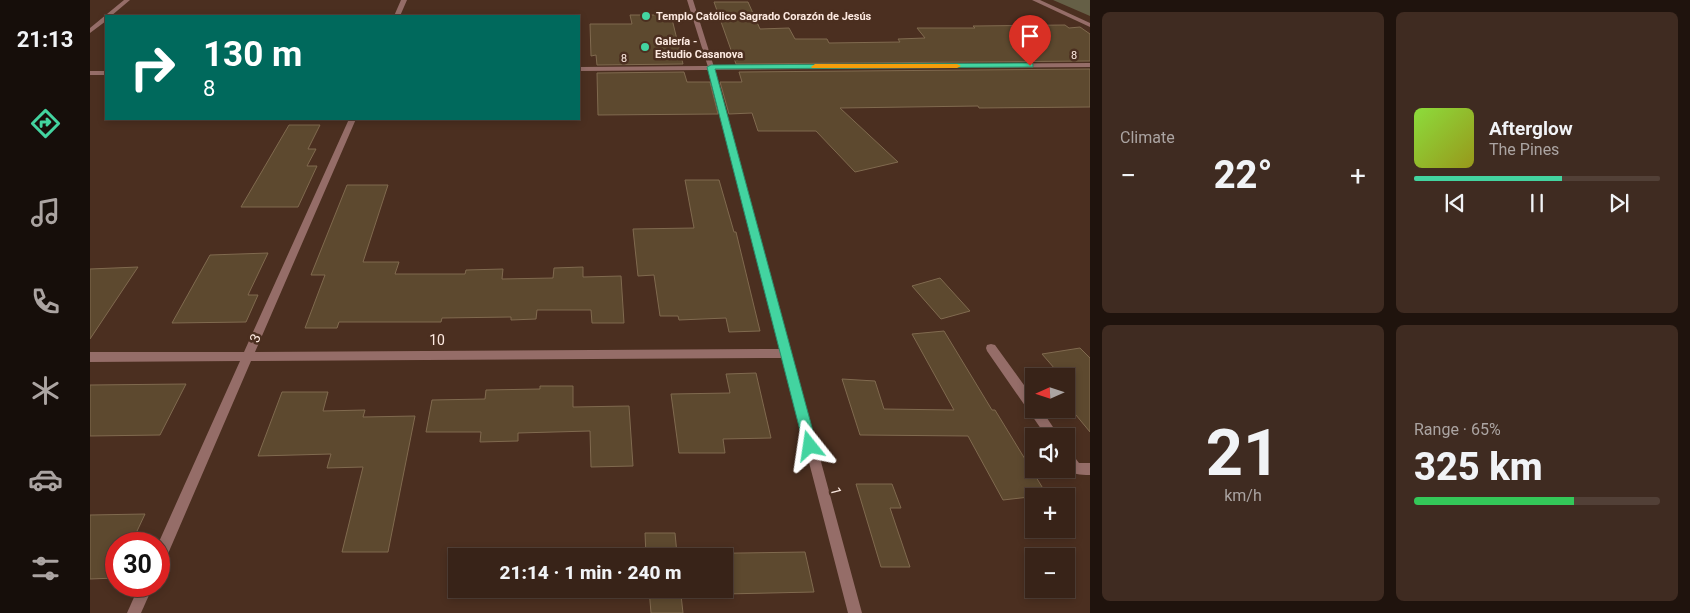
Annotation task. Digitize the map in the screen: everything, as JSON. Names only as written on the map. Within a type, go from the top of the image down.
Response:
[{"type":"street","points":[[109,15],[127,0]]},
{"type":"street","points":[[396,15],[404,0]]},
{"type":"street","name":"1","points":[[690,0],[711,67],[855,613]]},
{"type":"street","points":[[1035,0],[1090,25]]},
{"type":"street","points":[[90,31],[105,19]]},
{"type":"street","name":"8","points":[[580,69],[1090,65]]},
{"type":"street","points":[[90,73],[105,73]]},
{"type":"street","name":"3","points":[[170,533],[352,120]]},
{"type":"street","points":[[991,348],[1025,396]]},
{"type":"street","name":"10","points":[[90,357],[785,353]]},
{"type":"street","points":[[1075,468],[1090,468]]},
{"type":"street","points":[[134,613],[141,597]]},
{"type":"shaded area","points":[[1053,0],[1090,0],[1090,16]]},
{"type":"building","points":[[714,2],[748,2],[760,29],[789,28],[795,39],[827,39],[829,43],[900,42],[898,39],[925,38],[917,28],[1065,25],[1069,28],[1080,27],[1090,34],[1090,61],[736,64]]},
{"type":"building","points":[[630,15],[671,15],[683,64],[597,65],[596,55],[591,56],[590,24],[632,24]]},
{"type":"building","points":[[1090,69],[1090,107],[840,108],[898,162],[855,172],[816,131],[758,131],[752,113],[729,114],[720,82],[742,82],[739,72]]},
{"type":"building","points":[[684,72],[687,82],[710,82],[718,114],[598,115],[597,73]]},
{"type":"building","points":[[289,125],[320,125],[308,149],[316,149],[307,166],[317,166],[298,207],[241,207]]},
{"type":"building","points":[[685,180],[719,180],[734,232],[736,232],[760,331],[729,332],[726,318],[679,320],[678,316],[660,316],[654,275],[638,276],[633,229],[694,228]]},
{"type":"building","points":[[347,185],[388,185],[363,262],[399,262],[395,274],[465,274],[466,270],[503,269],[502,279],[553,278],[554,268],[583,267],[583,277],[621,276],[624,323],[592,323],[591,310],[537,310],[536,319],[511,320],[511,317],[442,318],[441,322],[339,322],[337,328],[305,328],[325,275],[311,275]]},
{"type":"building","points":[[268,253],[248,295],[258,295],[246,322],[172,323],[210,255]]},
{"type":"building","points":[[138,267],[90,339],[90,269]]},
{"type":"building","points":[[940,278],[970,311],[941,319],[912,286]]},
{"type":"building","points":[[944,331],[992,410],[995,410],[1025,459],[1025,478],[1037,478],[1043,488],[1025,488],[1025,498],[1003,500],[968,436],[860,435],[842,379],[875,381],[884,409],[954,410],[912,334]]},
{"type":"building","points":[[1080,348],[1090,358],[1090,432],[1075,414],[1075,368],[1054,368],[1042,354]]},
{"type":"building","points":[[756,373],[771,438],[723,439],[725,453],[679,453],[671,394],[730,393],[726,374]]},
{"type":"building","points":[[186,384],[160,435],[90,436],[90,385]]},
{"type":"building","points":[[540,386],[573,386],[573,407],[629,406],[633,466],[591,467],[590,431],[518,433],[518,441],[480,442],[481,432],[426,432],[432,400],[485,399],[486,390],[540,389]]},
{"type":"building","points":[[282,392],[328,392],[323,411],[365,410],[363,417],[415,416],[388,552],[342,552],[363,467],[327,468],[331,454],[258,456]]},
{"type":"building","points":[[856,484],[892,484],[901,508],[890,508],[910,567],[881,567]]},
{"type":"building","points":[[145,514],[137,532],[105,532],[105,578],[90,579],[90,515]]},
{"type":"building","points":[[645,533],[675,533],[676,548],[646,548]]},
{"type":"building","points":[[805,552],[814,592],[733,594],[733,553]]},
{"type":"building","points":[[650,598],[681,598],[683,613],[651,613]]},
{"type":"slow traffic","points":[[815,67],[957,66]]},
{"type":"place","name":"Templo Católico Sagrado Corazón de Jesús","points":[[646,16]]},
{"type":"place","name":"Galería - Estudio Casanova","points":[[645,47]]},
{"type":"route","points":[[810,446],[711,67],[1030,66]]}]
